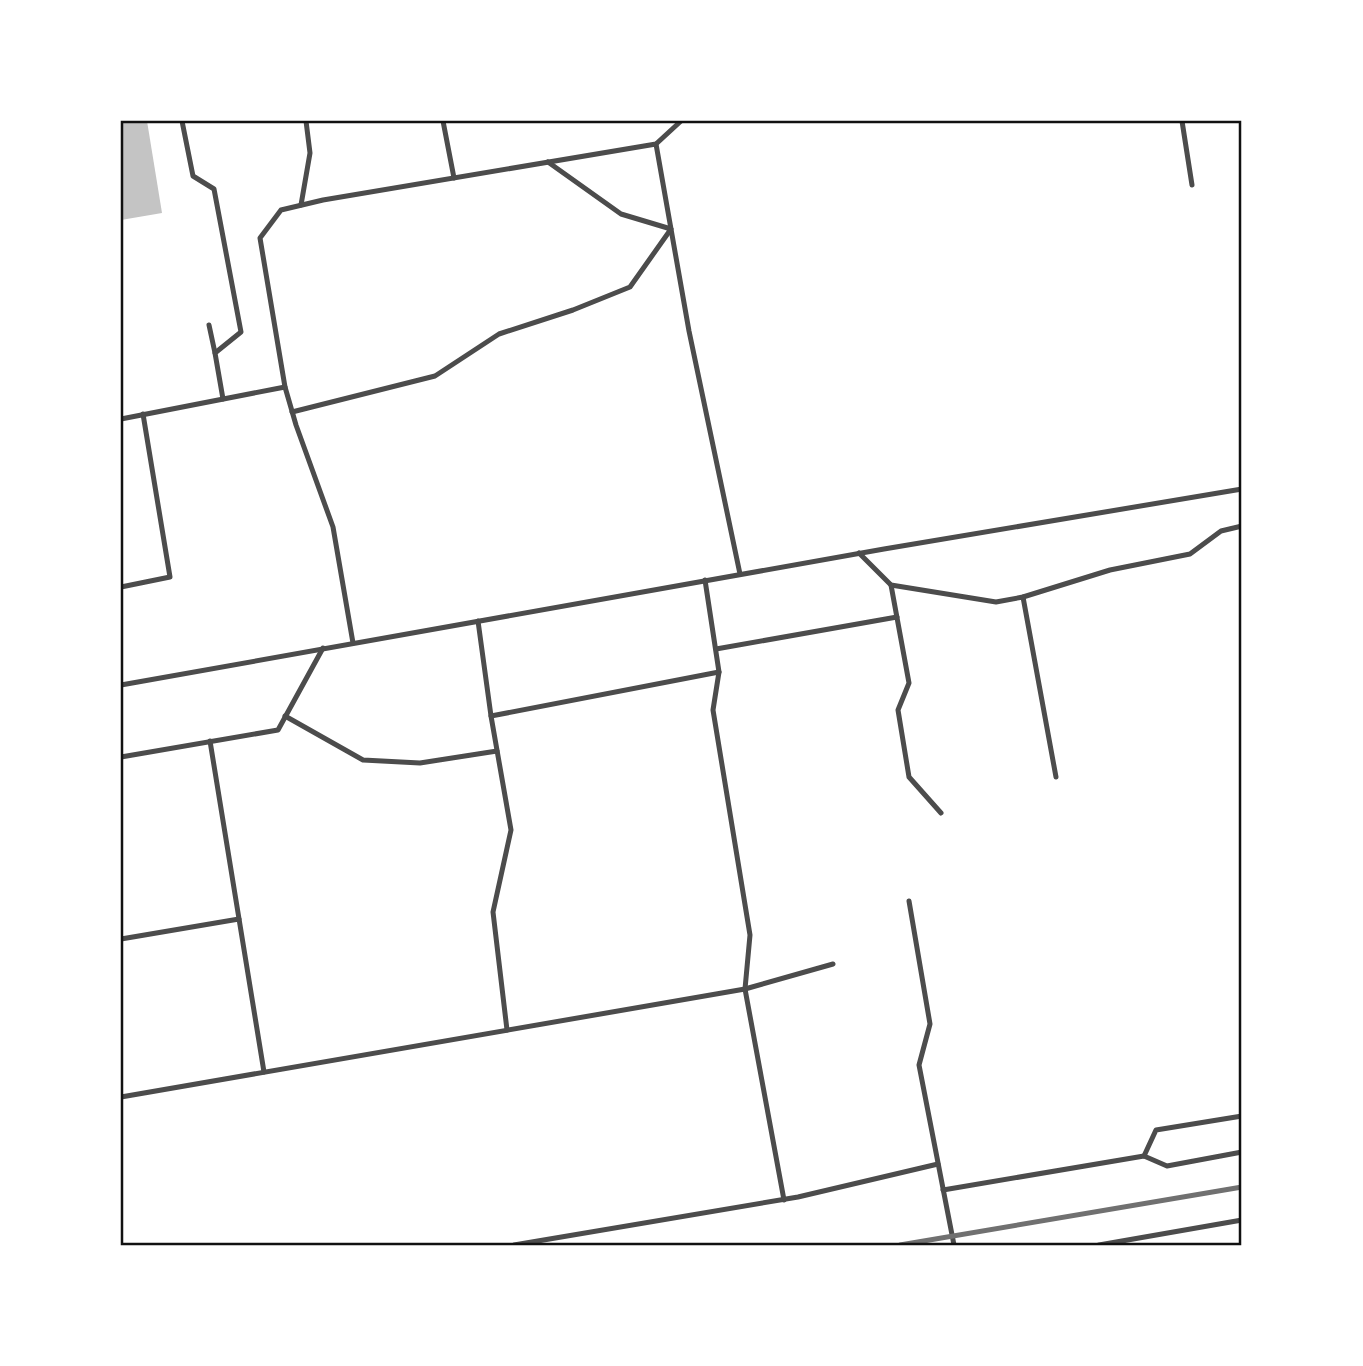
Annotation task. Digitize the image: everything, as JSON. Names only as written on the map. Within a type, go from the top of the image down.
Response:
[{"type":"lane","points":[[182,121],[193,176],[214,189],[241,332],[215,353]]},
{"type":"lane","points":[[301,205],[310,153],[306,121]]},
{"type":"lane","points":[[443,121],[454,178]]},
{"type":"lane","points":[[353,643],[333,527],[285,387],[260,238],[281,209],[656,144],[681,121]]},
{"type":"lane","points":[[1182,121],[1192,186]]},
{"type":"lane","points":[[656,144],[689,331],[740,574]]},
{"type":"lane","points":[[548,162],[621,214],[671,229]]},
{"type":"lane","points":[[292,412],[435,376],[499,334],[573,310],[630,287],[671,229]]},
{"type":"lane","points":[[209,325],[223,399]]},
{"type":"lane","points":[[121,419],[285,387]]},
{"type":"lane","points":[[121,587],[170,577],[143,414]]},
{"type":"lane","points":[[121,685],[859,553],[1242,489]]},
{"type":"lane","points":[[891,585],[996,602],[1023,597],[1110,570],[1190,554],[1221,531],[1242,526]]},
{"type":"lane","points":[[859,553],[891,585],[909,683],[898,710],[909,777],[941,813]]},
{"type":"lane","points":[[705,580],[719,672],[713,710],[750,935],[745,989],[784,1200]]},
{"type":"lane","points":[[1023,597],[1056,777]]},
{"type":"lane","points":[[716,649],[897,617]]},
{"type":"lane","points":[[478,621],[511,830],[493,912],[507,1030]]},
{"type":"lane","points":[[121,757],[278,730],[323,648]]},
{"type":"lane","points":[[491,716],[719,672]]},
{"type":"lane","points":[[285,716],[363,760],[420,763],[497,751]]},
{"type":"lane","points":[[210,741],[264,1072]]},
{"type":"lane","points":[[909,901],[930,1024],[919,1065],[954,1245]]},
{"type":"lane","points":[[121,939],[239,919]]},
{"type":"lane","points":[[121,1097],[745,989],[832,964]]},
{"type":"lane","points":[[1143,1156],[1156,1130],[1242,1116]]},
{"type":"lane","points":[[943,1190],[1143,1156],[1167,1166],[1242,1152]]},
{"type":"lane","points":[[514,1245],[784,1200],[938,1164]]},
{"type":"lane","points":[[1099,1245],[1242,1220]]},
{"type":"building","points":[[121,121],[147,121],[162,213],[121,220]]},
{"type":"railway","points":[[900,1245],[1242,1187]]}]
